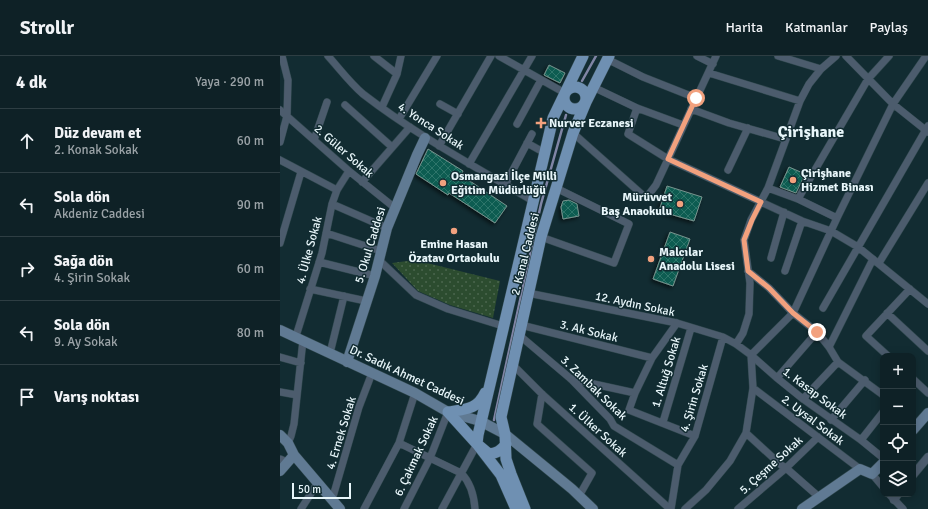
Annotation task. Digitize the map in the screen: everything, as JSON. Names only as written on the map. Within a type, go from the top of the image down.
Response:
[{"type":"main road","name":"2. Kanal Caddesi","points":[[477,444],[480,422],[553,118],[583,56]]},
{"type":"main road","name":"2. Kanal Caddesi","points":[[525,509],[508,464],[506,439],[501,417],[540,237],[573,133],[593,87],[608,58]]},
{"type":"main road","points":[[573,87],[581,88],[586,94],[586,102],[578,109],[570,109],[567,107],[564,100],[565,93],[573,87]]},
{"type":"main road","name":"5. Okul Caddesi","points":[[347,362],[375,276],[387,228],[425,138]]},
{"type":"main road","name":"Dr. Sadık Ahmet Caddesi","points":[[280,330],[300,338],[347,362],[415,393],[448,412],[480,422],[506,439],[579,496],[593,509]]},
{"type":"main road","points":[[448,412],[473,407],[479,403],[489,385]]},
{"type":"main road","points":[[448,412],[477,444],[501,475],[516,509]]},
{"type":"main road","points":[[916,427],[928,413]]},
{"type":"main road","points":[[280,435],[288,443],[287,458],[280,471]]},
{"type":"main road","points":[[477,444],[489,454],[496,453],[502,450],[506,439]]},
{"type":"main road","points":[[287,458],[317,484],[340,509]]},
{"type":"main road","points":[[802,509],[860,469],[872,474],[880,466]]},
{"type":"street","points":[[280,142],[287,116],[288,80],[283,67],[282,56]]},
{"type":"street","name":"4. Yonca Sokak","points":[[328,56],[362,93],[425,138],[533,201]]},
{"type":"street","points":[[374,56],[397,74]]},
{"type":"street","points":[[382,107],[397,74],[401,56]]},
{"type":"street","points":[[399,119],[437,56]]},
{"type":"street","points":[[439,146],[491,56]]},
{"type":"street","points":[[499,56],[565,93]]},
{"type":"street","points":[[469,164],[532,56]]},
{"type":"street","points":[[697,56],[713,64]]},
{"type":"street","points":[[573,133],[646,198],[656,185],[716,56]]},
{"type":"street","points":[[778,56],[821,69]]},
{"type":"street","points":[[736,344],[743,333],[749,314],[750,282],[744,240],[768,188],[800,101],[809,84],[821,69],[836,56]]},
{"type":"street","points":[[823,308],[927,129],[893,104],[846,56]]},
{"type":"street","points":[[798,199],[868,79],[889,56]]},
{"type":"street","points":[[685,509],[706,490],[730,461],[746,433],[753,388],[751,355],[793,313],[837,218],[893,104],[926,56]]},
{"type":"street","points":[[608,58],[644,77],[696,98]]},
{"type":"street","points":[[709,73],[800,101]]},
{"type":"street","points":[[517,124],[541,80]]},
{"type":"street","points":[[593,87],[637,108],[683,125]]},
{"type":"street","points":[[314,140],[327,102]]},
{"type":"street","points":[[440,104],[458,114]]},
{"type":"street","points":[[345,105],[392,147]]},
{"type":"street","points":[[637,108],[628,134],[668,159],[802,221],[831,231],[858,247],[928,304]]},
{"type":"street","points":[[691,109],[729,123],[785,139]]},
{"type":"street","name":"2. Güler Sokak","points":[[280,110],[349,171],[395,208]]},
{"type":"street","points":[[362,182],[410,127]]},
{"type":"street","points":[[728,170],[748,128]]},
{"type":"street","points":[[505,185],[532,134]]},
{"type":"street","points":[[527,143],[545,153]]},
{"type":"street","points":[[280,160],[337,190]]},
{"type":"street","name":"4. Ülke Sokak","points":[[288,443],[293,430],[301,363],[300,338],[310,289],[319,262],[332,204],[337,190],[349,171]]},
{"type":"street","points":[[280,244],[301,172]]},
{"type":"street","points":[[829,347],[876,261],[928,183]]},
{"type":"street","points":[[540,237],[614,263],[629,224],[556,188]]},
{"type":"street","points":[[768,188],[798,199],[837,218]]},
{"type":"street","points":[[332,204],[387,228]]},
{"type":"street","points":[[772,258],[784,212]]},
{"type":"street","points":[[785,271],[802,221]]},
{"type":"street","points":[[326,233],[380,255],[416,295],[448,309],[503,326]]},
{"type":"street","points":[[319,262],[375,276]]},
{"type":"street","points":[[748,271],[769,288],[793,313],[817,332],[829,347],[838,362],[880,393]]},
{"type":"street","points":[[310,289],[366,301]]},
{"type":"street","points":[[885,353],[866,336],[910,289]]},
{"type":"street","name":"12. Aydın Sokak","points":[[528,293],[677,323],[723,337],[736,344]]},
{"type":"street","points":[[330,353],[344,296]]},
{"type":"street","points":[[887,313],[928,351]]},
{"type":"street","points":[[677,323],[652,358],[635,393],[629,410],[663,422],[695,436]]},
{"type":"street","name":"1. Altuğ Sokak","points":[[663,422],[691,328]]},
{"type":"street","name":"3. Ak Sokak","points":[[520,330],[652,358]]},
{"type":"street","name":"3. Zambak Sokak","points":[[520,330],[571,379],[610,419],[614,426],[678,465]]},
{"type":"street","points":[[777,378],[817,332]]},
{"type":"street","name":"4. Şirin Sokak","points":[[671,509],[678,465],[695,436],[723,337]]},
{"type":"street","name":"1. Kasap Sokak","points":[[736,344],[803,399],[880,456]]},
{"type":"street","points":[[280,357],[301,363]]},
{"type":"street","points":[[803,399],[838,362]]},
{"type":"street","name":"1. Ülker Sokak","points":[[513,365],[542,394],[671,509]]},
{"type":"street","name":"4. Ernek Sokak","points":[[332,500],[359,407],[372,373]]},
{"type":"street","points":[[571,379],[635,393]]},
{"type":"street","points":[[831,420],[864,380]]},
{"type":"street","points":[[916,382],[928,393]]},
{"type":"street","name":"2. Uysal Sokak","points":[[753,388],[860,469]]},
{"type":"street","points":[[280,392],[297,395]]},
{"type":"street","points":[[364,509],[399,443],[415,393]]},
{"type":"street","points":[[542,394],[537,424],[592,473],[579,496]]},
{"type":"street","name":"6. Çakmak Sokak","points":[[404,509],[430,458],[448,412]]},
{"type":"street","points":[[860,440],[880,416]]},
{"type":"street","points":[[746,433],[819,497]]},
{"type":"street","name":"5. Çeşme Sokak","points":[[738,509],[786,468],[818,437]]},
{"type":"street","points":[[399,443],[461,472],[468,479],[475,509]]},
{"type":"street","points":[[442,509],[477,444]]},
{"type":"street","points":[[916,471],[928,457]]},
{"type":"street","points":[[872,474],[880,483]]},
{"type":"street","points":[[501,475],[503,490],[511,509]]},
{"type":"street","points":[[301,509],[317,484]]},
{"type":"street","points":[[893,497],[896,509]]},
{"type":"street","points":[[894,497],[903,509]]},
{"type":"green space","points":[[415,260],[500,281],[493,318],[450,305],[418,291],[392,263]]},
{"type":"building","points":[[549,65],[565,73],[560,83],[544,75]]},
{"type":"building","points":[[428,149],[463,171],[461,175],[507,206],[495,223],[449,193],[448,195],[416,174]]},
{"type":"building","name":"Çirişhane Hizmet Binası","points":[[789,167],[805,174],[796,193],[780,187]]},
{"type":"building","name":"Mürüvvet Baş Anaokulu","points":[[667,186],[702,197],[694,221],[659,211]]},
{"type":"building","points":[[569,200],[577,204],[579,216],[563,219],[561,207],[563,201]]},
{"type":"building","points":[[670,232],[690,239],[673,286],[653,279]]},
{"type":"waterway","points":[[582,81],[596,56]]},
{"type":"waterway","points":[[494,420],[541,204],[566,115]]},
{"type":"place","name":"Nurver Eczanesi","points":[[541,123]]},
{"type":"place","name":"Çirişhane Hizmet Binası","points":[[793,180]]},
{"type":"place","name":"Osmangazi İlçe Milli Eğitim Müdürlüğü","points":[[443,183]]},
{"type":"place","name":"Mürüvvet Baş Anaokulu","points":[[680,204]]},
{"type":"place","name":"Emine Hasan Özatav Ortaokulu","points":[[454,231]]},
{"type":"place","name":"Malcılar Anadolu Lisesi","points":[[651,259]]},
{"type":"district","name":"Çirişhane","points":[[811,131]]},
{"type":"route","points":[[696,98],[668,159],[761,202],[744,240],[748,271],[769,288],[793,313],[817,332]]}]
